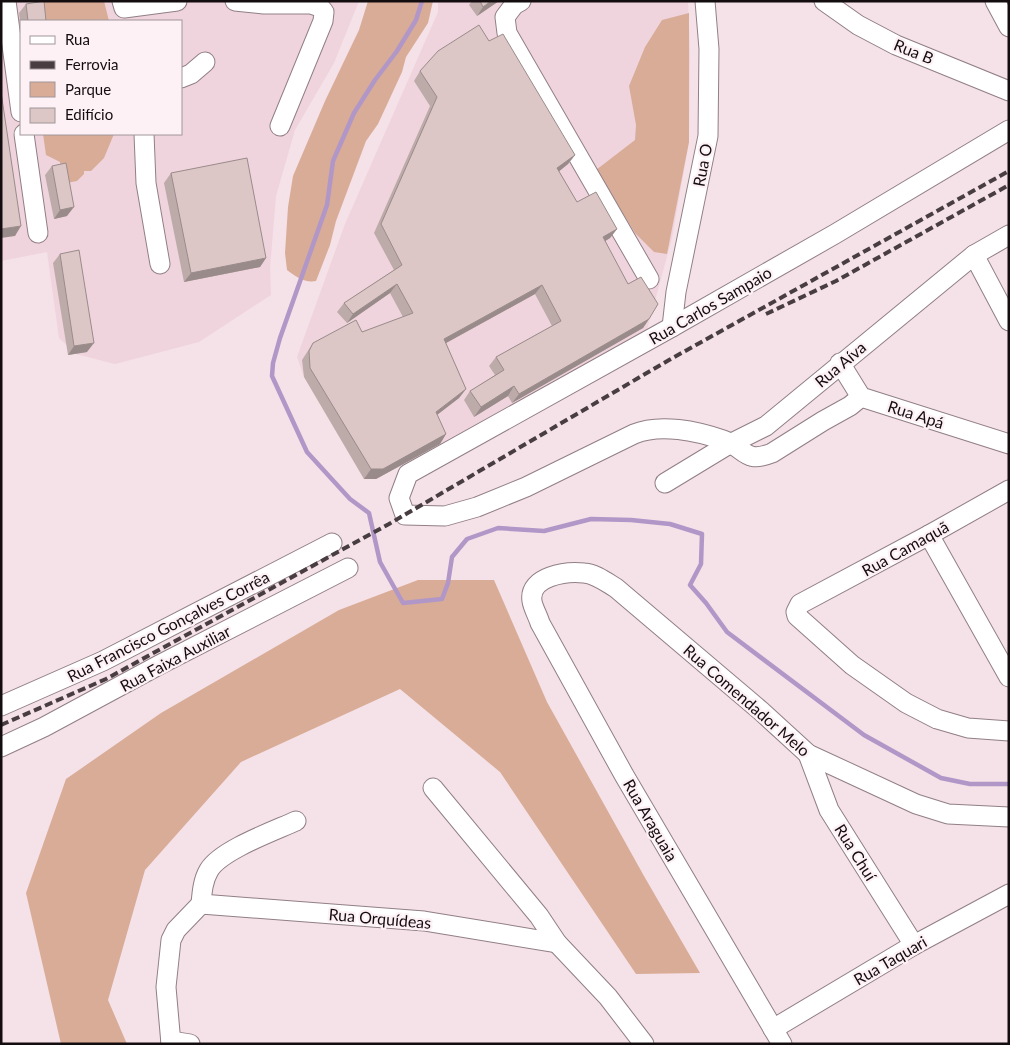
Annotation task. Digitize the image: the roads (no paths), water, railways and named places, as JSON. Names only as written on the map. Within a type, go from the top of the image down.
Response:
[{"type":"street","points":[[6,1],[20,105]]},
{"type":"street","points":[[124,10],[177,1]]},
{"type":"street","points":[[235,1],[264,4],[311,4],[320,7],[324,12],[323,21],[280,126]]},
{"type":"street","points":[[521,1],[514,5],[505,17],[507,33],[649,279]]},
{"type":"street","name":"Rua O","points":[[672,327],[676,292],[708,136],[709,49],[705,1]]},
{"type":"street","name":"Rua B","points":[[824,1],[858,25],[896,45],[1009,91]]},
{"type":"street","points":[[182,78],[191,74],[205,62]]},
{"type":"street","name":"Rua Carlos Sampaio","points":[[731,444],[707,436],[676,430],[650,429],[642,431],[526,488],[477,507],[445,516],[405,516],[399,498],[408,474],[672,327],[1009,130]]},
{"type":"street","points":[[24,135],[38,233]]},
{"type":"street","points":[[144,135],[146,183],[160,264]]},
{"type":"street","name":"Rua Aíva","points":[[665,483],[731,444],[766,426],[840,363],[974,255],[1009,235]]},
{"type":"street","points":[[974,255],[1009,321]]},
{"type":"street","points":[[731,444],[751,457],[763,457],[850,406],[861,397],[840,363]]},
{"type":"street","name":"Rua Apá","points":[[861,397],[1009,444]]},
{"type":"street","name":"Rua Camaquã","points":[[1009,490],[800,604],[796,612],[797,616],[852,665],[906,703],[937,720],[968,728],[1009,731]]},
{"type":"street","points":[[929,535],[1009,677]]},
{"type":"street","name":"Rua Francisco Gonçalves Corrêa","points":[[1,706],[103,661],[332,543]]},
{"type":"street","name":"Rua Faixa Auxiliar","points":[[1,747],[44,727],[159,665],[348,568]]},
{"type":"street","name":"Rua Comendador Melo","points":[[533,591],[538,584],[552,576],[568,573],[585,573],[601,578],[616,588],[761,710],[808,754],[916,804],[948,814],[1009,817]]},
{"type":"street","name":"Rua Araguaia","points":[[533,591],[532,600],[540,623],[624,775],[777,1036]]},
{"type":"street","name":"Rua Chuí","points":[[808,754],[830,810],[914,945]]},
{"type":"street","points":[[433,788],[539,916],[557,943],[608,997],[644,1044]]},
{"type":"street","points":[[190,1044],[171,1042],[166,987],[171,940],[176,930],[201,904],[205,879],[209,870],[216,862],[230,852],[296,820]]},
{"type":"street","name":"Rua Taquari","points":[[777,1036],[914,945],[1009,894]]},
{"type":"street","name":"Rua Orquídeas","points":[[201,904],[424,921],[557,943]]},
{"type":"waterway","points":[[422,1],[416,20],[354,113],[333,161],[327,205],[280,338],[273,363],[272,376],[307,452],[350,499],[369,513],[380,562],[403,603],[442,599],[448,583],[452,557],[467,539],[498,528],[544,531],[591,519],[631,520],[670,524],[702,534],[701,564],[690,585],[727,632],[864,735],[941,778],[970,784],[1009,784]]},
{"type":"railway","points":[[1,725],[106,679],[389,524],[669,360],[1009,171]]},
{"type":"railway","points":[[766,314],[836,281],[1009,185]]}]
